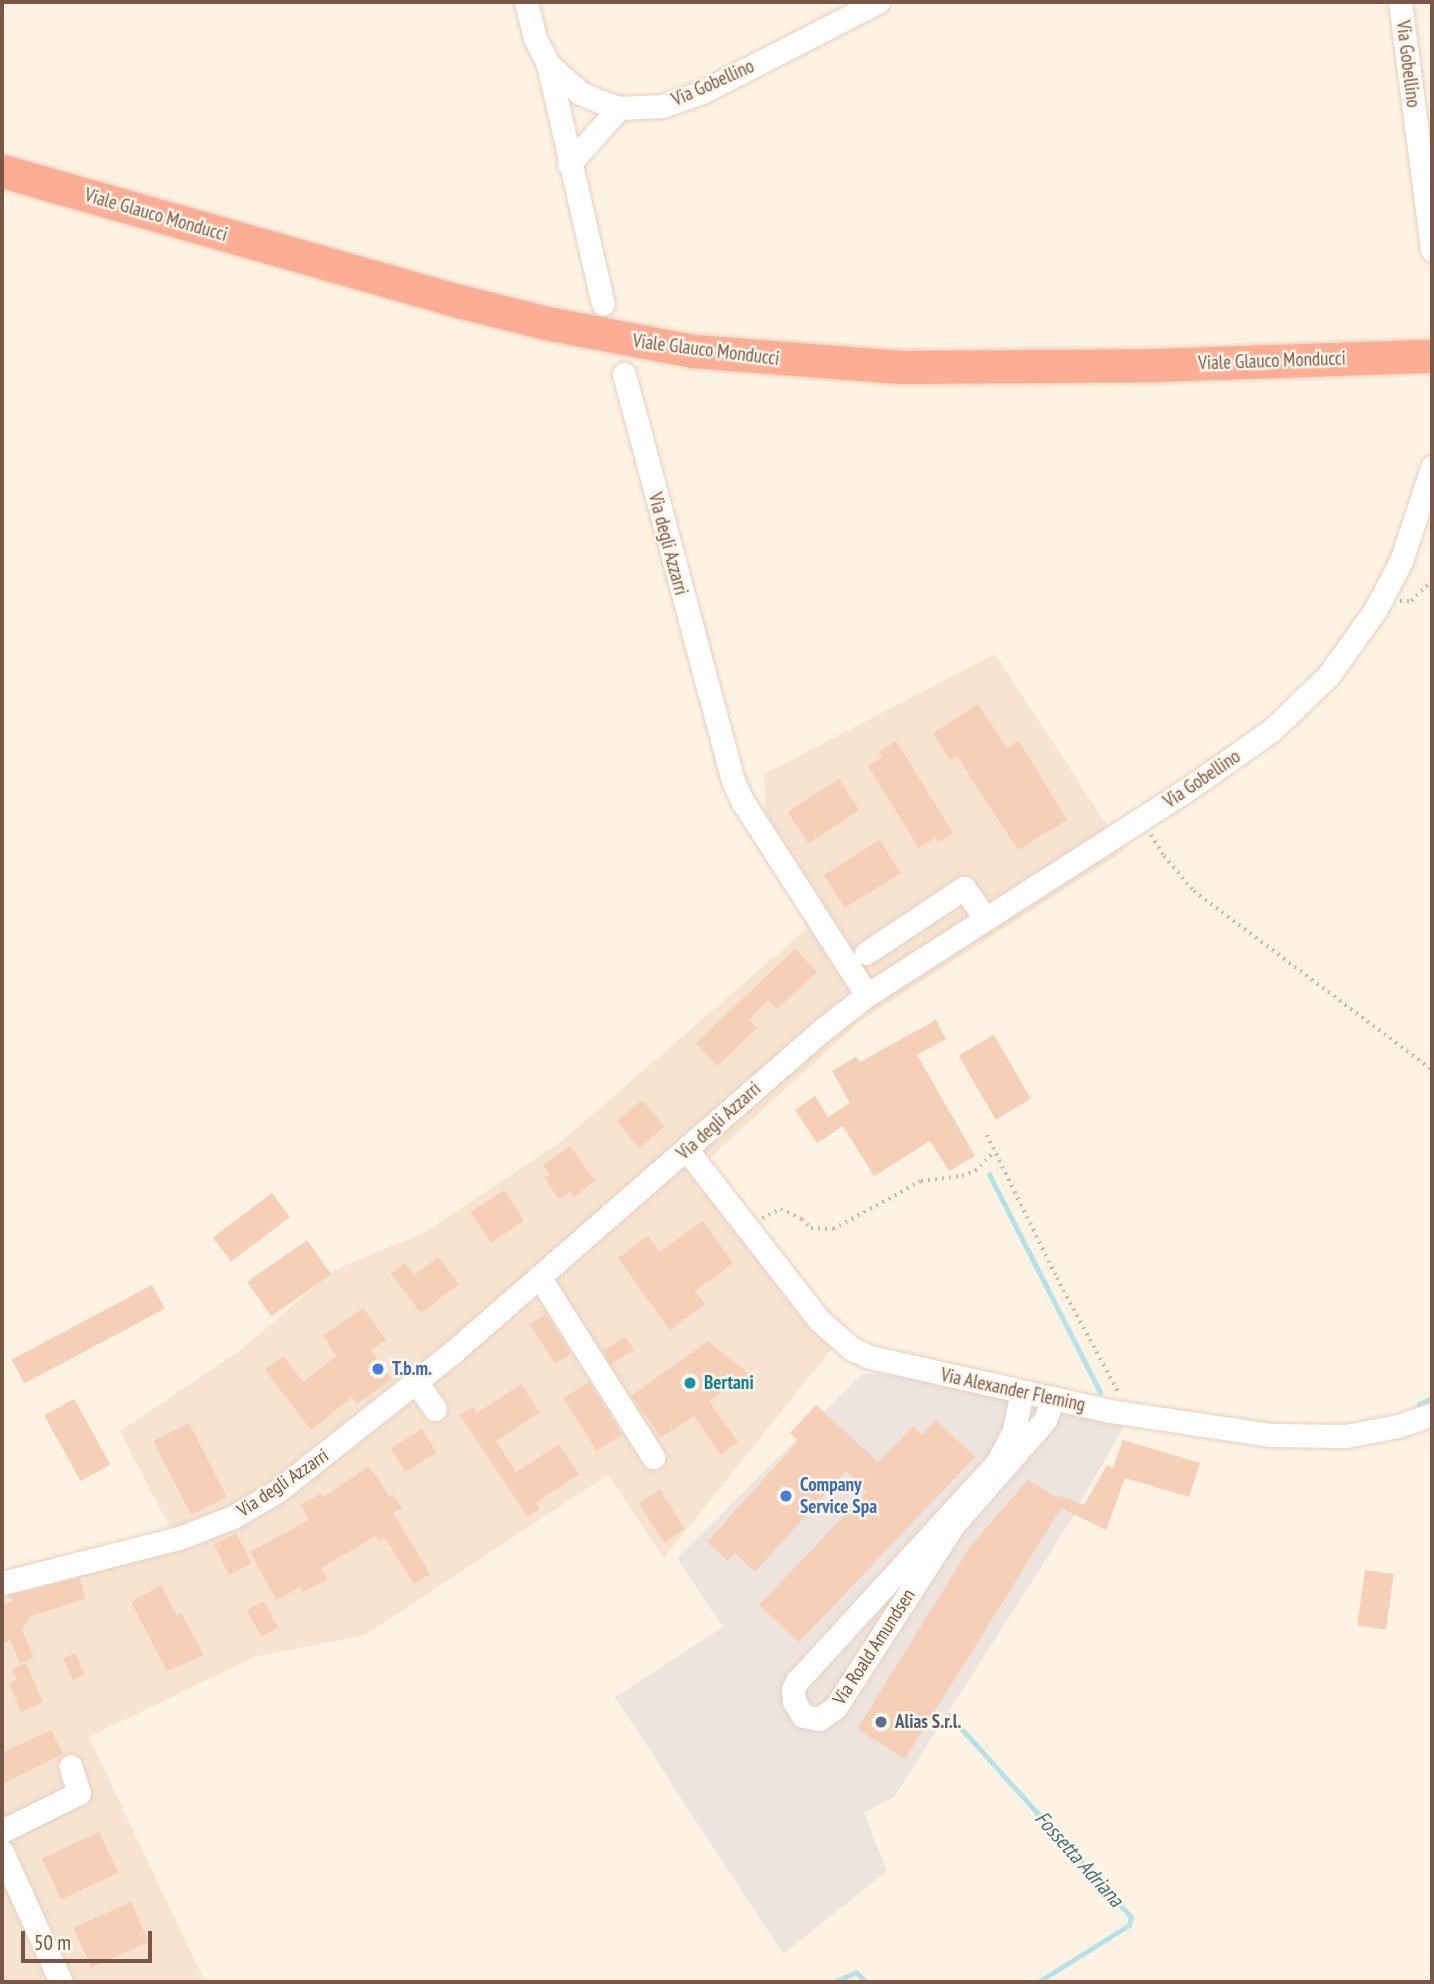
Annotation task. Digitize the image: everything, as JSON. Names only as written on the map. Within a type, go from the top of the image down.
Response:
[{"type":"highway","name":"Viale Glauco Monducci","points":[[2,171],[463,302],[587,332],[693,351],[900,367],[1155,365],[1422,356]]},
{"type":"street","points":[[526,2],[535,38],[548,64],[603,304]]},
{"type":"street","name":"Via Gobellino","points":[[548,64],[580,93],[619,108],[663,106],[702,92],[878,2]]},
{"type":"street","name":"Via Gobellino","points":[[1400,2],[1432,250]]},
{"type":"street","points":[[569,164],[619,108]]},
{"type":"street","name":"Via degli Azzarri","points":[[2,1583],[147,1548],[233,1517],[296,1477],[540,1278],[822,1030],[867,995],[743,802],[733,781],[624,374]]},
{"type":"street","name":"Via Gobellino","points":[[867,995],[1235,758],[1308,697],[1345,654],[1382,597],[1406,548],[1432,467]]},
{"type":"street","points":[[866,953],[964,888],[985,918]]},
{"type":"street","name":"Via Alexander Fleming","points":[[686,1149],[820,1321],[852,1349],[893,1364],[1119,1413],[1270,1435],[1321,1437],[1372,1433],[1432,1415]]},
{"type":"street","points":[[540,1278],[653,1457]]},
{"type":"street","points":[[416,1381],[435,1409]]},
{"type":"street","name":"Via Roald Amundsen","points":[[1022,1392],[1014,1431],[997,1462],[797,1681],[793,1690],[794,1701],[803,1716],[819,1719],[835,1708],[954,1524],[1045,1420],[1054,1399]]},
{"type":"street","points":[[2,1831],[79,1793],[70,1766]]},
{"type":"street","points":[[2,1852],[61,1982]]},
{"type":"path","points":[[1382,597],[1411,601],[1432,581]]},
{"type":"path","points":[[1142,819],[1164,856],[1194,891],[1432,1070]]},
{"type":"path","points":[[987,1135],[1057,1278],[1119,1392],[1119,1413]]},
{"type":"path","points":[[747,1227],[781,1209],[802,1219],[811,1228],[833,1229],[921,1181],[962,1176],[975,1171],[995,1151]]},
{"type":"shaded area","points":[[995,654],[1124,851],[860,1021],[700,1167],[833,1347],[664,1558],[608,1475],[365,1635],[254,1657],[89,1737],[205,1982],[2,1982],[2,1591],[179,1546],[120,1431],[243,1348],[334,1270],[423,1233],[563,1140],[807,928],[766,837],[764,774]]},
{"type":"shaded area","points":[[862,1374],[995,1378],[1130,1415],[1068,1525],[894,1797],[864,1813],[887,1871],[783,1954],[615,1697],[723,1627],[677,1558]]},
{"type":"building","points":[[978,704],[1007,748],[1019,741],[1067,820],[1018,850],[957,756],[950,760],[933,733]]},
{"type":"building","points":[[896,741],[953,833],[938,842],[935,838],[919,848],[868,766],[882,757],[879,752]]},
{"type":"building","points":[[839,779],[859,810],[808,843],[788,812]]},
{"type":"building","points":[[880,840],[901,873],[845,908],[824,875]]},
{"type":"building","points":[[795,949],[817,972],[777,1009],[769,1000],[749,1019],[757,1028],[717,1066],[696,1043]]},
{"type":"building","points":[[936,1020],[946,1039],[917,1055],[975,1156],[949,1171],[930,1141],[874,1176],[843,1126],[817,1143],[795,1110],[815,1096],[828,1117],[850,1103],[832,1071],[856,1057],[860,1062]]},
{"type":"building","points":[[994,1035],[1031,1099],[995,1120],[958,1056]]},
{"type":"building","points":[[642,1100],[664,1127],[639,1148],[617,1121]]},
{"type":"building","points":[[570,1146],[595,1181],[574,1197],[570,1192],[559,1199],[544,1178],[550,1174],[543,1165]]},
{"type":"building","points":[[504,1190],[524,1221],[491,1243],[470,1212]]},
{"type":"building","points":[[272,1193],[290,1217],[231,1261],[213,1238]]},
{"type":"building","points":[[703,1221],[733,1263],[695,1291],[705,1304],[670,1330],[618,1258],[648,1236],[659,1252]]},
{"type":"building","points":[[307,1240],[331,1274],[271,1316],[247,1282]]},
{"type":"building","points":[[438,1257],[459,1284],[421,1313],[391,1274],[405,1263],[415,1275]]},
{"type":"building","points":[[152,1285],[165,1309],[24,1383],[12,1360]]},
{"type":"building","points":[[363,1308],[386,1340],[371,1350],[392,1379],[357,1404],[352,1397],[311,1430],[265,1370],[283,1356],[303,1382],[336,1356],[323,1336]]},
{"type":"building","points":[[546,1314],[571,1354],[555,1364],[530,1324]]},
{"type":"building","points":[[626,1337],[634,1351],[611,1364],[603,1350]]},
{"type":"building","name":"Bertani","points":[[708,1341],[748,1373],[709,1401],[738,1442],[721,1455],[694,1416],[661,1437],[631,1396]]},
{"type":"building","points":[[589,1382],[622,1435],[596,1450],[564,1398]]},
{"type":"building","points":[[521,1384],[539,1412],[496,1441],[516,1472],[559,1444],[579,1474],[536,1503],[540,1509],[528,1517],[460,1415],[473,1407],[477,1413]]},
{"type":"building","points":[[74,1399],[110,1465],[81,1481],[44,1415]]},
{"type":"building","points":[[816,1405],[878,1462],[913,1426],[922,1435],[936,1420],[975,1457],[799,1642],[759,1605],[867,1492],[846,1471],[755,1572],[735,1553],[728,1561],[707,1542],[798,1441],[790,1433]]},
{"type":"building","points":[[189,1423],[227,1497],[191,1515],[153,1441]]},
{"type":"building","points":[[422,1429],[437,1453],[405,1472],[391,1449]]},
{"type":"building","points":[[1123,1440],[1200,1463],[1189,1497],[1125,1478],[1106,1530],[1061,1508],[905,1759],[857,1729],[972,1544],[1028,1480],[1057,1498],[1058,1495],[1084,1505],[1107,1465],[1113,1468]]},
{"type":"building","points":[[369,1466],[390,1497],[393,1494],[402,1508],[393,1513],[430,1574],[414,1584],[385,1538],[379,1541],[376,1536],[321,1568],[327,1579],[303,1592],[300,1587],[276,1600],[250,1552],[309,1520],[301,1505],[321,1493],[323,1497]]},
{"type":"building","points":[[660,1490],[685,1529],[664,1542],[639,1504]]},
{"type":"building","points":[[236,1533],[251,1563],[229,1575],[214,1544]]},
{"type":"building","points":[[1365,1570],[1394,1574],[1386,1629],[1357,1625]]},
{"type":"building","points":[[80,1578],[86,1599],[30,1616],[22,1629],[34,1657],[20,1663],[10,1640],[2,1644],[2,1605],[13,1600],[10,1595]]},
{"type":"building","points":[[161,1585],[177,1616],[181,1613],[204,1655],[167,1671],[131,1602]]},
{"type":"building","points":[[264,1601],[278,1627],[261,1636],[247,1610]]},
{"type":"building","points":[[75,1653],[85,1675],[73,1680],[63,1658]]},
{"type":"building","points":[[26,1663],[43,1702],[21,1712],[9,1683],[17,1679],[12,1669]]},
{"type":"building","points":[[51,1730],[63,1754],[2,1784],[2,1753]]},
{"type":"building","points":[[99,1832],[118,1873],[61,1899],[42,1859]]},
{"type":"building","points":[[131,1902],[149,1942],[91,1968],[73,1928]]},
{"type":"waterway","points":[[989,1174],[1100,1392]]},
{"type":"waterway","name":"Fossetta Adriana","points":[[1419,1404],[1432,1398]]},
{"type":"waterway","name":"Fossetta Adriana","points":[[949,1715],[1131,1917],[1129,1925],[1038,1982]]},
{"type":"waterway","name":"Fossetta Adriana","points":[[856,1972],[866,1982]]},
{"type":"waterway","name":"Fossetta Adriana","points":[[834,1982],[852,1974]]},
{"type":"place","name":"T.b.m.","points":[[378,1369]]},
{"type":"place","name":"Bertani","points":[[690,1383]]},
{"type":"place","name":"Company Service Spa","points":[[786,1496]]},
{"type":"place","name":"Alias S.r.l.","points":[[881,1722]]}]
